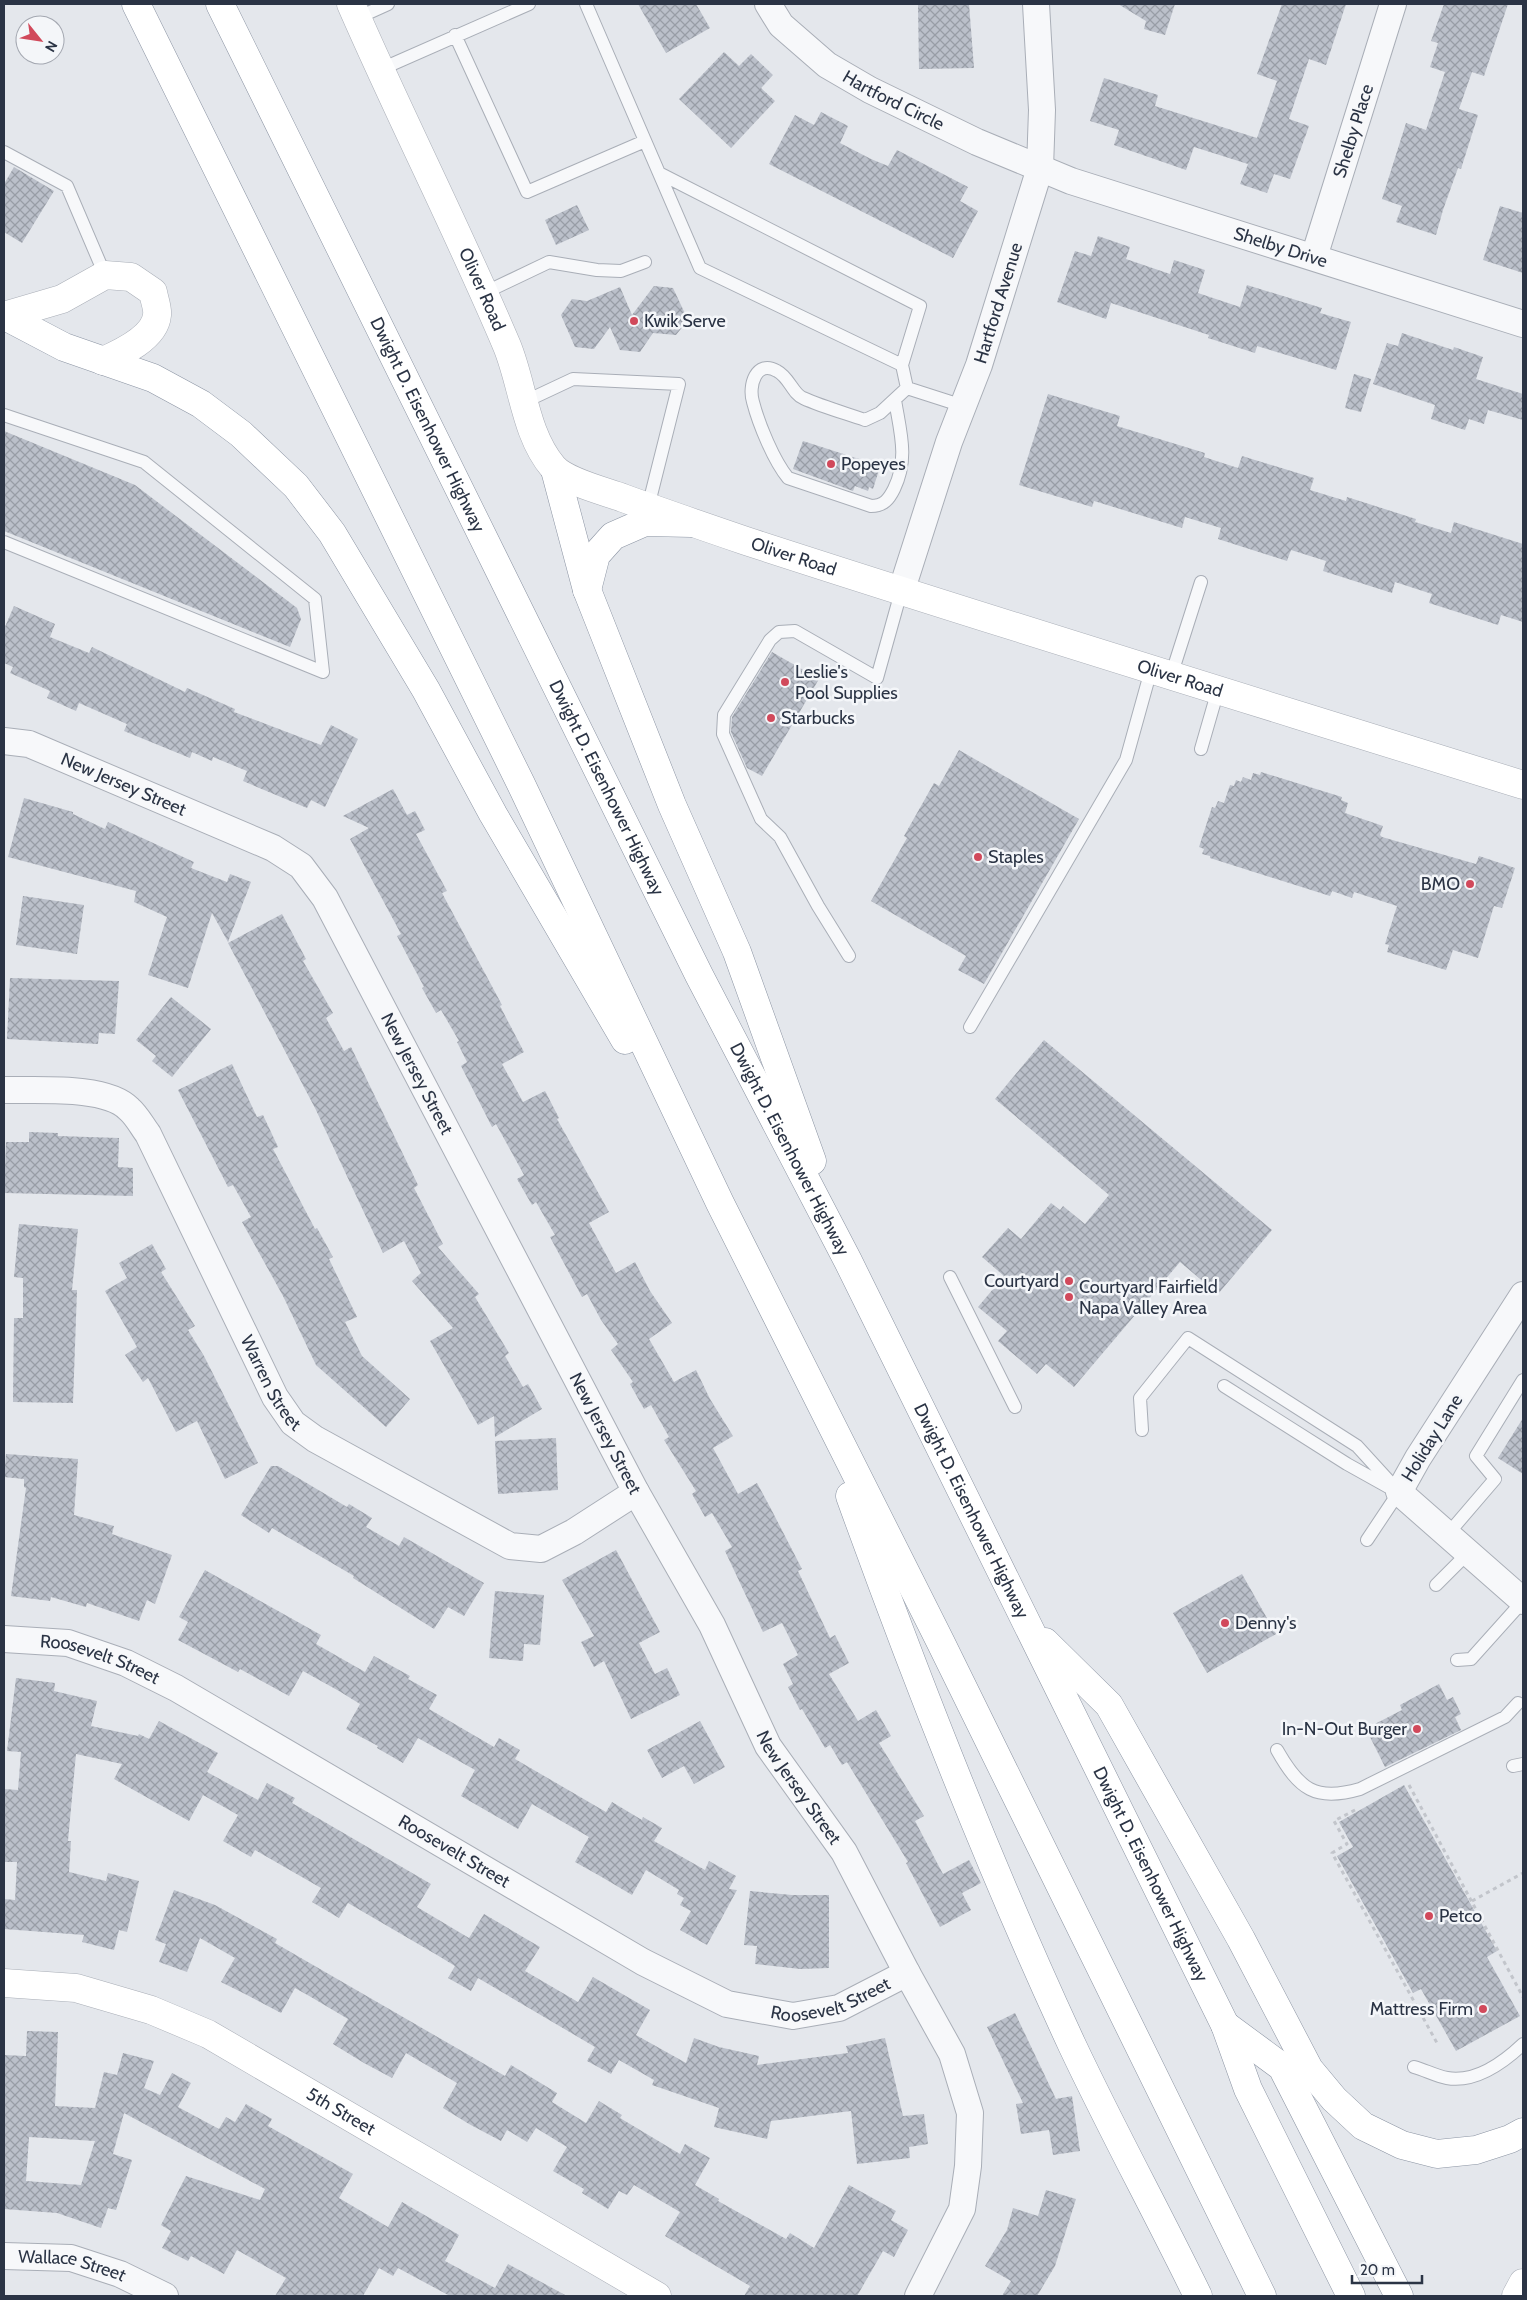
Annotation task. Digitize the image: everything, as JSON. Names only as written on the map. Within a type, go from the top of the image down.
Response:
[{"type":"main road","points":[[136,4],[521,784],[720,1203],[807,1380],[941,1643],[1262,2296]]},
{"type":"main road","name":"Dwight D. Eisenhower Highway","points":[[220,4],[699,975],[848,1261],[1030,1628],[1225,2025],[1248,2090],[1351,2296]]},
{"type":"main road","name":"Oliver Road","points":[[354,11],[379,70],[433,180],[484,293],[510,353],[536,439],[555,470],[583,484],[692,523],[901,592],[1523,784]]},
{"type":"main road","points":[[5,316],[62,299],[105,275],[131,277],[153,292],[157,316],[146,336],[124,352],[103,361]]},
{"type":"main road","points":[[5,316],[64,347],[153,378],[201,404],[241,434],[296,486],[332,533],[426,690],[492,814],[720,1203]]},
{"type":"main road","points":[[555,470],[587,590],[672,805],[737,952],[848,1261]]},
{"type":"main road","points":[[587,590],[596,555],[613,536],[645,522],[692,523]]},
{"type":"main road","points":[[807,1380],[909,1661],[1010,1904],[1072,2046],[1198,2296]]},
{"type":"main road","points":[[1030,1628],[1109,1705],[1240,1939],[1309,2069],[1334,2099],[1363,2126],[1402,2145],[1437,2154],[1476,2150],[1510,2139],[1523,2132]]},
{"type":"main road","name":"5th Street","points":[[4,1983],[76,1988],[151,2010],[208,2034],[646,2293]]},
{"type":"main road","points":[[1225,2025],[1282,2067],[1399,2296]]},
{"type":"main road","points":[[1170,2238],[1172,2274],[1181,2296]]},
{"type":"main road","points":[[1516,2296],[1523,2283]]},
{"type":"street","name":"Hartford Circle","points":[[768,4],[781,25],[827,65],[870,90],[977,142],[1040,168]]},
{"type":"street","name":"Hartford Avenue","points":[[901,592],[949,442],[979,365],[1040,168],[1042,110],[1036,4]]},
{"type":"street","name":"Shelby Place","points":[[1314,258],[1393,4]]},
{"type":"street","name":"Shelby Drive","points":[[1040,168],[1071,182],[1523,324]]},
{"type":"street","name":"New Jersey Street","points":[[4,741],[29,744],[273,848],[301,866],[325,898],[636,1492],[712,1624],[768,1746],[844,1852],[952,2054],[970,2113],[968,2166],[962,2209],[918,2296]]},
{"type":"street","name":"Warren Street","points":[[4,1090],[91,1092],[110,1096],[129,1108],[148,1134],[275,1396],[293,1423],[315,1439],[510,1546],[541,1550],[574,1532],[636,1492]]},
{"type":"street","name":"Holiday Lane","points":[[1523,1295],[1418,1458],[1399,1492],[1467,1554],[1523,1601]]},
{"type":"street","name":"Roosevelt Street","points":[[4,1639],[68,1643],[126,1663],[176,1688],[643,1962],[727,2004],[793,2016],[839,2008],[907,1973]]},
{"type":"street","name":"Wallace Street","points":[[4,2256],[72,2258],[120,2274],[165,2296]]},
{"type":"lane","points":[[354,11],[388,4]]},
{"type":"lane","points":[[379,70],[529,4]]},
{"type":"lane","points":[[586,4],[700,268],[902,365]]},
{"type":"lane","points":[[456,35],[526,192],[645,141]]},
{"type":"lane","points":[[4,152],[67,186],[105,275]]},
{"type":"lane","points":[[659,173],[920,306],[902,365],[907,388]]},
{"type":"lane","points":[[484,293],[549,262],[621,271],[645,262]]},
{"type":"lane","points":[[895,400],[903,452],[902,471],[891,496],[886,502],[879,506],[871,506],[788,478],[781,470],[751,397],[753,378],[764,368],[772,368],[786,378],[801,398],[865,420],[880,413],[907,388]]},
{"type":"lane","points":[[524,402],[574,379],[679,384],[648,507]]},
{"type":"lane","points":[[907,388],[963,406]]},
{"type":"lane","points":[[4,415],[144,462],[315,599],[323,672],[4,542]]},
{"type":"lane","points":[[970,1027],[1126,760],[1161,673],[1201,582]]},
{"type":"lane","points":[[849,956],[818,906],[780,837],[761,819],[723,734],[722,723],[724,715],[770,640],[779,632],[795,631],[877,678],[901,592]]},
{"type":"lane","points":[[1201,749],[1218,690]]},
{"type":"lane","points":[[950,1277],[1015,1407]]},
{"type":"lane","points":[[1142,1430],[1140,1398],[1188,1338],[1234,1370],[1357,1446],[1399,1492]]},
{"type":"lane","points":[[1447,1535],[1495,1480],[1476,1456],[1523,1380]]},
{"type":"lane","points":[[1224,1386],[1346,1464],[1399,1492]]},
{"type":"lane","points":[[1367,1540],[1399,1492]]},
{"type":"lane","points":[[1436,1585],[1467,1554]]},
{"type":"lane","points":[[1457,1660],[1471,1659],[1523,1601]]},
{"type":"lane","points":[[1277,1750],[1290,1773],[1309,1789],[1327,1794],[1344,1793],[1360,1789],[1505,1717],[1518,1703]]},
{"type":"lane","points":[[1414,2067],[1448,2078],[1477,2075],[1501,2063],[1523,2044]]},
{"type":"path","points":[[1408,1782],[1523,1997]]},
{"type":"path","points":[[1358,1808],[1334,1821],[1347,1844],[1332,1853],[1437,2043]]},
{"type":"path","points":[[1472,1901],[1523,1873]]},
{"type":"building","points":[[638,4],[696,4],[710,28],[666,53]]},
{"type":"building","points":[[918,4],[969,4],[974,68],[919,69]]},
{"type":"building","points":[[1118,4],[1175,4],[1165,35],[1144,29],[1146,21]]},
{"type":"building","points":[[1282,4],[1346,4],[1326,65],[1309,59],[1289,119],[1309,126],[1290,179],[1274,174],[1267,193],[1240,184],[1248,164],[1194,147],[1186,170],[1114,145],[1119,130],[1090,121],[1104,78],[1158,95],[1155,106],[1257,138],[1277,81],[1257,74]]},
{"type":"building","points":[[1444,4],[1508,4],[1484,76],[1472,72],[1459,109],[1478,115],[1461,169],[1458,168],[1436,235],[1396,222],[1402,206],[1382,199],[1406,123],[1426,130],[1445,72],[1430,67],[1438,43],[1431,41]]},
{"type":"building","points":[[724,52],[739,66],[751,54],[773,75],[761,88],[775,101],[731,148],[679,99]]},
{"type":"building","points":[[821,112],[848,126],[840,143],[871,159],[888,166],[897,150],[968,187],[960,201],[978,211],[953,258],[769,164],[795,115],[814,125]]},
{"type":"building","points":[[14,167],[54,191],[22,243],[4,232],[4,184]]},
{"type":"building","points":[[577,205],[589,230],[556,245],[545,220]]},
{"type":"building","points":[[1500,206],[1523,213],[1523,273],[1483,260]]},
{"type":"building","points":[[1098,236],[1130,247],[1126,259],[1170,274],[1174,260],[1205,270],[1198,293],[1240,307],[1247,285],[1322,308],[1320,313],[1351,322],[1336,370],[1257,346],[1255,353],[1208,338],[1209,335],[1111,303],[1106,319],[1057,302],[1075,251],[1091,256]]},
{"type":"building","points":[[654,286],[673,288],[688,320],[676,335],[653,333],[640,352],[620,350],[610,327],[594,349],[575,347],[561,315],[572,299],[587,301],[620,287],[632,315]]},
{"type":"building","points":[[1402,333],[1453,350],[1454,347],[1483,357],[1476,379],[1523,394],[1523,420],[1488,410],[1484,424],[1469,419],[1465,430],[1431,419],[1435,405],[1373,384],[1387,343],[1398,346]]},
{"type":"building","points":[[1354,374],[1371,379],[1361,412],[1345,408]]},
{"type":"building","points":[[1048,394],[1120,416],[1117,426],[1205,453],[1204,457],[1238,468],[1242,456],[1314,478],[1310,490],[1346,501],[1347,497],[1416,519],[1415,522],[1451,533],[1454,522],[1523,544],[1523,622],[1501,615],[1498,625],[1429,603],[1432,594],[1395,582],[1392,593],[1323,571],[1326,561],[1291,550],[1287,561],[1218,539],[1221,528],[1185,517],[1182,528],[1094,501],[1092,507],[1019,485]]},
{"type":"building","points":[[4,431],[135,485],[297,608],[301,619],[290,647],[4,531]]},
{"type":"building","name":"Popeyes","points":[[803,441],[859,459],[858,461],[876,467],[875,469],[879,470],[873,489],[869,487],[868,491],[855,486],[853,491],[793,469]]},
{"type":"building","points":[[14,606],[55,624],[50,637],[89,653],[92,647],[185,692],[187,688],[235,709],[234,712],[321,745],[331,725],[358,739],[325,807],[311,800],[307,808],[243,781],[247,771],[213,757],[212,761],[192,752],[190,758],[124,731],[127,724],[79,703],[76,711],[47,698],[50,691],[10,673],[13,667],[4,663],[4,629]]},
{"type":"building","points":[[772,652],[819,679],[762,776],[747,768],[731,732],[732,717]]},
{"type":"building","points":[[959,750],[1079,819],[984,984],[958,970],[966,956],[871,901],[907,838],[904,836],[934,783],[939,786]]},
{"type":"building","points":[[1261,772],[1342,797],[1341,800],[1348,803],[1345,813],[1383,826],[1380,835],[1382,837],[1476,864],[1479,856],[1515,868],[1502,908],[1494,906],[1478,958],[1453,950],[1446,970],[1387,952],[1389,945],[1385,944],[1397,906],[1354,892],[1352,898],[1332,891],[1330,896],[1202,854],[1204,849],[1199,847],[1212,807],[1215,808],[1218,801],[1224,803],[1230,785],[1234,786],[1236,780],[1241,782],[1243,777],[1251,780],[1253,773],[1260,775]]},
{"type":"building","points":[[393,789],[407,815],[415,811],[425,830],[416,834],[447,891],[442,893],[502,1005],[500,1006],[524,1052],[502,1064],[523,1102],[545,1091],[559,1118],[557,1119],[609,1212],[589,1223],[616,1273],[635,1262],[650,1291],[672,1323],[649,1339],[674,1382],[696,1370],[710,1399],[733,1436],[713,1448],[738,1494],[757,1483],[802,1569],[798,1571],[830,1638],[835,1635],[849,1663],[829,1674],[858,1721],[876,1710],[891,1736],[879,1743],[924,1816],[915,1821],[943,1874],[969,1860],[981,1883],[962,1893],[971,1910],[940,1927],[906,1863],[908,1862],[847,1762],[842,1765],[830,1745],[825,1748],[802,1709],[800,1710],[788,1687],[793,1684],[783,1664],[798,1655],[782,1623],[763,1632],[725,1551],[732,1547],[712,1513],[705,1517],[692,1494],[696,1491],[664,1440],[669,1437],[651,1405],[644,1409],[630,1384],[633,1382],[611,1350],[618,1344],[601,1320],[587,1294],[582,1297],[550,1237],[555,1235],[536,1202],[532,1205],[517,1179],[524,1175],[496,1124],[492,1127],[461,1066],[467,1062],[457,1042],[459,1041],[441,1010],[436,1013],[422,988],[424,987],[397,936],[401,934],[350,839],[369,828],[343,816]]},
{"type":"building","points":[[24,798],[73,812],[73,814],[105,829],[108,822],[194,862],[191,868],[227,882],[230,874],[251,882],[228,942],[212,913],[188,988],[148,975],[167,917],[134,902],[136,891],[8,857]]},
{"type":"building","points":[[23,896],[84,905],[77,954],[16,945]]},
{"type":"building","points":[[282,914],[306,959],[303,961],[333,1013],[326,1018],[344,1051],[351,1047],[418,1185],[414,1188],[443,1244],[438,1247],[479,1294],[475,1297],[509,1353],[505,1356],[523,1387],[528,1384],[542,1409],[495,1437],[494,1416],[478,1425],[430,1341],[453,1328],[412,1281],[421,1273],[404,1241],[383,1253],[315,1108],[228,943]]},
{"type":"building","points":[[10,978],[119,981],[115,1034],[99,1033],[98,1044],[7,1039]]},
{"type":"building","points":[[171,997],[211,1029],[172,1077],[152,1061],[156,1056],[136,1040]]},
{"type":"building","points":[[1044,1040],[1272,1230],[1218,1294],[1180,1262],[1074,1387],[1046,1364],[1037,1374],[998,1341],[1007,1331],[978,1307],[1004,1276],[982,1257],[1008,1228],[1021,1239],[1051,1203],[1060,1210],[1063,1206],[1085,1224],[1109,1195],[995,1099]]},
{"type":"building","points":[[232,1064],[257,1117],[263,1115],[278,1147],[273,1149],[315,1229],[317,1228],[333,1257],[329,1259],[357,1317],[345,1322],[362,1356],[410,1399],[386,1427],[316,1365],[283,1296],[242,1222],[251,1217],[233,1185],[228,1187],[178,1090]]},
{"type":"building","points":[[29,1132],[58,1133],[58,1136],[119,1138],[118,1167],[133,1168],[133,1196],[4,1193],[6,1142],[29,1142]]},
{"type":"building","points":[[19,1224],[78,1229],[72,1290],[77,1290],[73,1403],[13,1402],[14,1318],[23,1318],[23,1278],[14,1277]]},
{"type":"building","points":[[152,1244],[166,1269],[161,1272],[195,1326],[188,1330],[204,1356],[258,1463],[225,1479],[197,1421],[176,1432],[148,1378],[143,1382],[125,1355],[137,1347],[105,1291],[127,1278],[119,1263]]},
{"type":"building","points":[[1523,1418],[1523,1474],[1498,1458]]},
{"type":"building","points":[[556,1438],[558,1490],[498,1494],[495,1441]]},
{"type":"building","points":[[6,1454],[78,1459],[74,1515],[114,1526],[112,1534],[172,1555],[155,1604],[147,1600],[139,1621],[87,1603],[86,1607],[51,1597],[50,1601],[11,1596],[26,1488],[24,1487],[24,1479],[4,1477]]},
{"type":"building","points":[[271,1466],[278,1466],[347,1507],[349,1504],[372,1518],[366,1527],[399,1546],[404,1537],[484,1583],[464,1616],[448,1607],[434,1629],[353,1578],[354,1576],[272,1528],[269,1533],[241,1515]]},
{"type":"building","points":[[616,1550],[660,1632],[639,1643],[655,1674],[667,1668],[680,1695],[631,1719],[604,1661],[594,1667],[581,1642],[594,1636],[562,1580]]},
{"type":"building","points":[[205,1570],[321,1635],[316,1644],[365,1672],[374,1656],[410,1676],[408,1679],[437,1695],[429,1709],[494,1747],[499,1738],[520,1750],[515,1759],[606,1812],[612,1802],[642,1820],[643,1817],[662,1828],[654,1841],[705,1870],[709,1861],[736,1876],[729,1889],[737,1890],[707,1945],[680,1930],[691,1911],[680,1905],[684,1898],[677,1894],[679,1890],[646,1870],[632,1895],[575,1862],[589,1837],[532,1804],[518,1829],[461,1796],[475,1770],[418,1738],[403,1763],[377,1748],[378,1746],[346,1729],[360,1704],[339,1691],[303,1671],[289,1696],[240,1669],[238,1672],[178,1640],[188,1622],[179,1617]]},
{"type":"building","name":"Denny's","points":[[1242,1574],[1276,1634],[1207,1673],[1173,1613]]},
{"type":"building","points":[[495,1591],[544,1595],[540,1645],[524,1644],[523,1661],[489,1658]]},
{"type":"building","points":[[16,1678],[55,1683],[54,1691],[97,1701],[91,1726],[138,1736],[139,1734],[149,1739],[159,1721],[218,1753],[207,1772],[258,1800],[267,1783],[295,1798],[292,1803],[431,1884],[417,1907],[469,1938],[484,1914],[540,1947],[525,1971],[578,2002],[593,1977],[650,2010],[636,2035],[686,2063],[694,2038],[719,2047],[759,2056],[757,2065],[848,2053],[846,2046],[885,2038],[903,2116],[924,2114],[928,2144],[909,2147],[910,2158],[857,2164],[851,2111],[771,2121],[767,2139],[714,2127],[719,2108],[652,2085],[654,2080],[619,2060],[611,2074],[587,2061],[595,2047],[478,1978],[471,1991],[448,1978],[455,1966],[348,1903],[339,1918],[312,1902],[321,1888],[255,1850],[251,1857],[223,1841],[238,1815],[203,1795],[189,1821],[114,1779],[122,1764],[76,1754],[68,1841],[71,1841],[69,1872],[106,1881],[108,1873],[139,1881],[127,1932],[119,1930],[114,1950],[82,1942],[84,1935],[4,1929],[4,1899],[15,1900],[17,1862],[4,1862],[4,1789],[18,1790],[21,1752],[7,1751]]},
{"type":"building","name":"In-N-Out Burger","points":[[1439,1684],[1447,1700],[1453,1697],[1461,1714],[1455,1717],[1461,1730],[1385,1767],[1369,1735],[1374,1733],[1371,1726],[1402,1710],[1400,1705]]},
{"type":"building","points":[[700,1721],[725,1767],[694,1784],[684,1766],[662,1778],[647,1750]]},
{"type":"building","points":[[1404,1785],[1497,1951],[1487,1957],[1520,2016],[1456,2051],[1421,1989],[1413,1993],[1337,1856],[1353,1847],[1339,1822]]},
{"type":"building","points":[[174,1890],[215,1905],[277,1939],[275,1943],[505,2076],[511,2065],[557,2093],[552,2102],[586,2123],[599,2101],[622,2115],[620,2118],[680,2154],[685,2144],[710,2158],[695,2185],[719,2199],[718,2201],[786,2239],[790,2233],[814,2248],[849,2185],[896,2211],[891,2220],[908,2230],[894,2257],[883,2251],[857,2296],[744,2296],[750,2286],[665,2236],[680,2212],[634,2185],[627,2195],[619,2191],[608,2209],[582,2193],[584,2189],[553,2171],[567,2147],[536,2128],[527,2142],[507,2130],[501,2141],[469,2124],[443,2108],[457,2083],[406,2053],[392,2078],[364,2063],[333,2044],[348,2019],[311,1997],[295,1988],[281,2013],[221,1982],[235,1958],[200,1938],[187,1972],[159,1962],[166,1944],[155,1940]]},
{"type":"building","points":[[750,1891],[792,1895],[829,1895],[829,1968],[800,1969],[755,1964],[757,1946],[744,1945]]},
{"type":"building","points":[[1015,2013],[1056,2099],[1072,2096],[1080,2151],[1053,2155],[1049,2130],[1021,2134],[1016,2104],[1023,2103],[987,2027]]},
{"type":"building","points":[[27,2031],[58,2032],[55,2106],[95,2108],[104,2072],[117,2075],[123,2053],[154,2061],[144,2088],[160,2095],[172,2073],[191,2083],[178,2107],[219,2129],[226,2117],[235,2122],[246,2104],[272,2119],[268,2126],[353,2174],[339,2198],[388,2227],[402,2202],[459,2235],[445,2261],[495,2288],[508,2264],[567,2296],[450,2296],[398,2268],[393,2276],[379,2268],[363,2296],[275,2296],[286,2278],[237,2250],[224,2274],[191,2256],[188,2261],[162,2248],[171,2231],[161,2225],[186,2176],[260,2200],[265,2189],[124,2113],[113,2154],[132,2160],[116,2210],[108,2208],[101,2228],[57,2213],[4,2209],[4,2055],[26,2056]],"holes":[[[29,2137],[95,2141],[81,2185],[26,2181]]]},
{"type":"building","points":[[1046,2190],[1076,2199],[1055,2266],[1037,2296],[1002,2296],[1011,2281],[985,2266],[1007,2230],[1013,2208],[1038,2216]]},
{"type":"place","name":"Kwik Serve","points":[[634,321]]},
{"type":"place","name":"Popeyes","points":[[831,464]]},
{"type":"place","name":"Leslie's Pool Supplies","points":[[785,682]]},
{"type":"place","name":"Starbucks","points":[[771,718]]},
{"type":"place","name":"Staples","points":[[978,857]]},
{"type":"place","name":"BMO","points":[[1470,884]]},
{"type":"place","name":"Courtyard","points":[[1069,1281]]},
{"type":"place","name":"Courtyard Fairfield Napa Valley Area","points":[[1069,1297]]},
{"type":"place","name":"Denny's","points":[[1225,1623]]},
{"type":"place","name":"In-N-Out Burger","points":[[1417,1729]]},
{"type":"place","name":"Petco","points":[[1429,1916]]},
{"type":"place","name":"Mattress Firm","points":[[1483,2009]]}]
